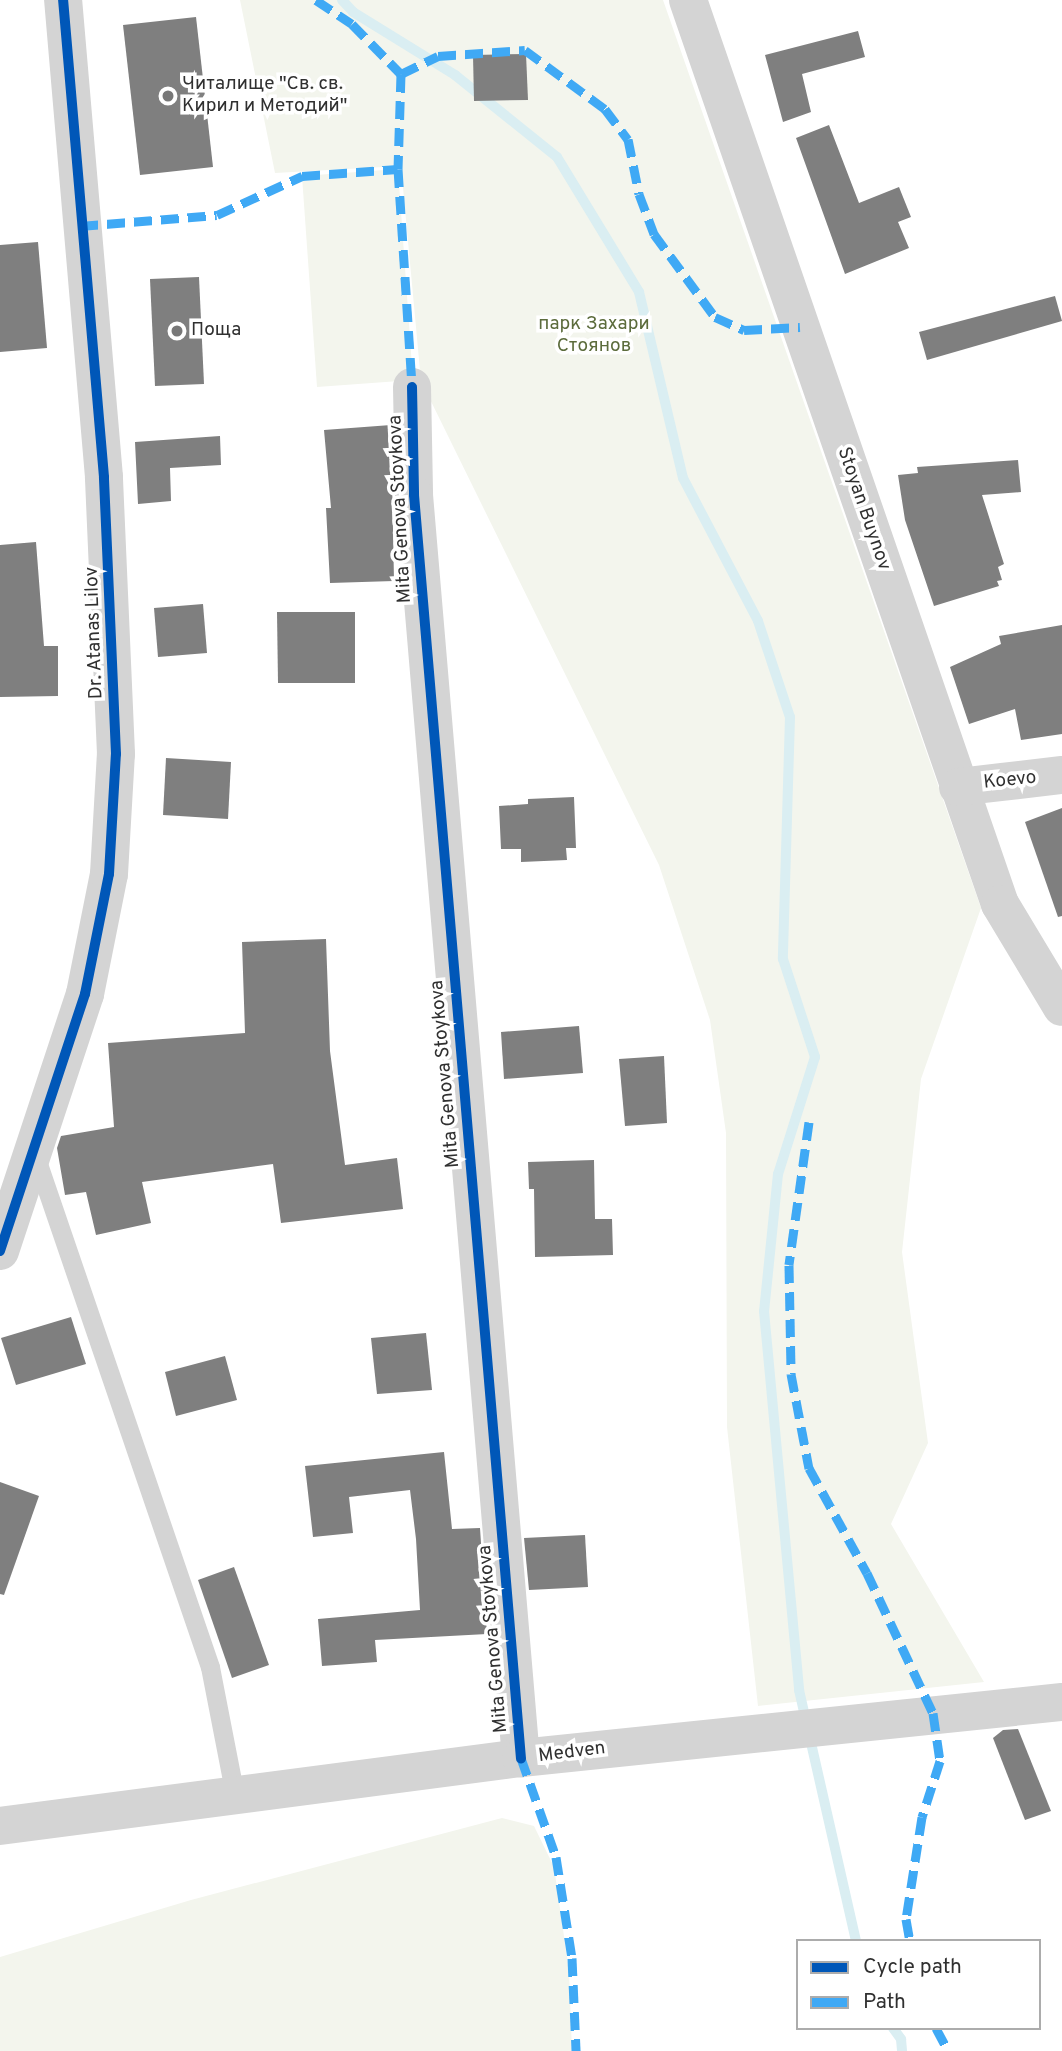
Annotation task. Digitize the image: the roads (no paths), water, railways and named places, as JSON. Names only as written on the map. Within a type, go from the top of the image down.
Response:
[{"type":"street","name":"Dr. Atanas Lilov","points":[[0,1251],[35,1154],[85,994],[109,874],[116,754],[105,491],[63,0]]},
{"type":"street","name":"Stoyan Buynov","points":[[688,0],[1000,904],[1062,1007]]},
{"type":"street","name":"Mita Genova Stoykova","points":[[412,387],[414,495],[522,1758]]},
{"type":"street","name":"Koevo","points":[[958,787],[1062,775]]},
{"type":"street","name":"Medven","points":[[0,1826],[522,1758],[1062,1702]]},
{"type":"lane","points":[[35,1154],[210,1667],[235,1796]]},
{"type":"waterway","points":[[342,0],[353,12],[455,75],[557,157],[639,292],[683,478],[758,621],[790,717],[783,959],[815,1057],[778,1174],[764,1311],[799,1690],[856,1939]]},
{"type":"waterway","points":[[894,2030],[901,2039],[902,2051]]},
{"type":"place","name":"Читалище \"Св. св. Кирил и Методий\"","points":[[168,96]]},
{"type":"place","name":"Поща","points":[[177,331]]},
{"type":"park label","name":"парк Захари Стоянов","points":[[594,336]]}]
